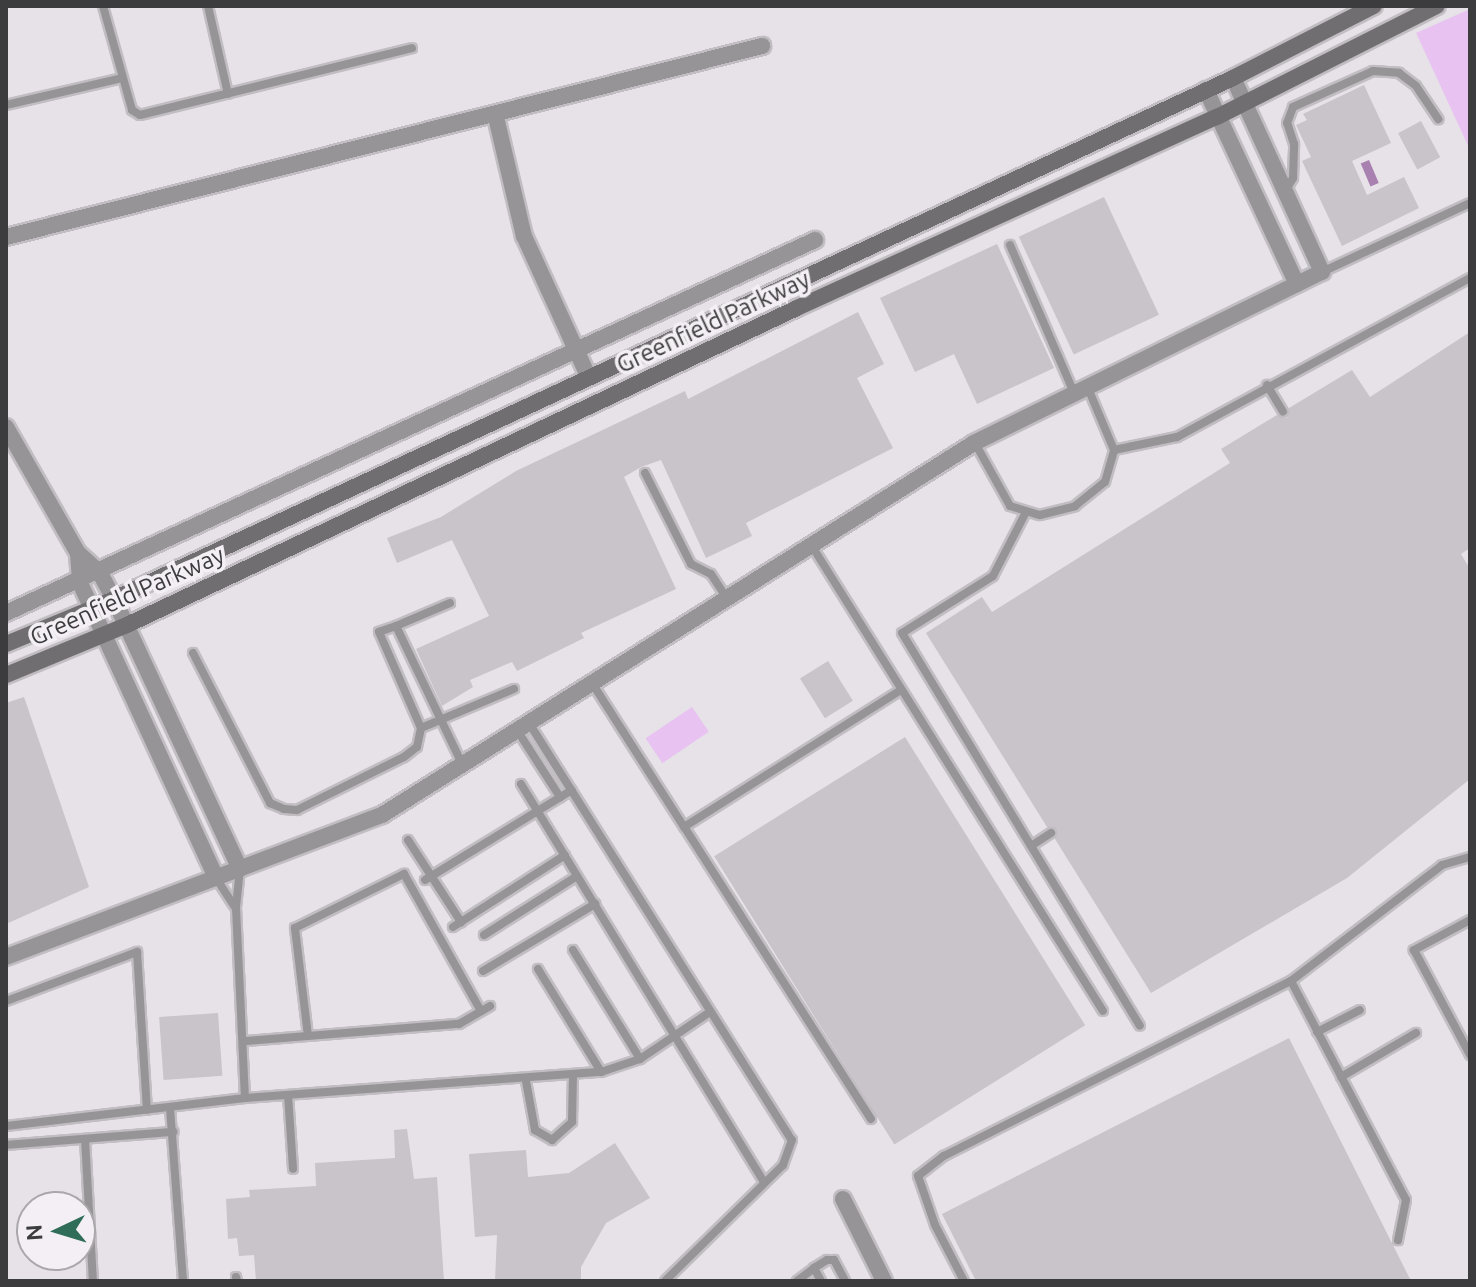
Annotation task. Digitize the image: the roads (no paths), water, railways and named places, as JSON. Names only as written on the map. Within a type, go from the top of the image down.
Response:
[{"type":"main road","name":"Greenfield Parkway","points":[[6,644],[93,609],[1233,78],[1374,6]]},
{"type":"main road","name":"Greenfield Parkway","points":[[6,675],[107,635],[797,308],[1217,117],[1437,6]]},
{"type":"street","points":[[6,237],[496,117],[762,46]]},
{"type":"street","points":[[6,957],[382,815],[809,542],[974,443],[1322,272],[1233,78]]},
{"type":"street","points":[[1206,90],[1297,284]]},
{"type":"street","points":[[496,117],[524,236],[588,376]]},
{"type":"street","points":[[6,613],[80,583],[815,240]]},
{"type":"street","points":[[6,427],[78,553],[100,573],[114,599],[240,869]]},
{"type":"street","points":[[78,553],[80,583],[107,635],[216,878]]},
{"type":"street","points":[[843,1199],[884,1281]]},
{"type":"lane","points":[[103,6],[132,110],[140,115],[412,48]]},
{"type":"lane","points":[[220,6],[208,7],[228,94]]},
{"type":"lane","points":[[1284,194],[1293,178],[1294,144],[1287,123],[1293,107],[1373,71],[1399,73],[1416,86],[1438,119]]},
{"type":"lane","points":[[6,105],[122,78]]},
{"type":"lane","points":[[1322,272],[1470,203]]},
{"type":"lane","points":[[974,443],[1010,506],[1026,512],[1058,513],[1090,497],[1105,482],[1114,450],[1081,391],[1010,245]]},
{"type":"lane","points":[[1114,450],[1177,437],[1267,385],[1470,278]]},
{"type":"lane","points":[[1267,385],[1283,412]]},
{"type":"lane","points":[[645,473],[691,564],[711,574],[726,597]]},
{"type":"lane","points":[[1026,512],[993,576],[902,633],[1140,1026]]},
{"type":"lane","points":[[809,542],[1103,1011]]},
{"type":"lane","points":[[193,653],[270,803],[297,810],[404,757],[417,747],[421,728],[379,632],[450,603]]},
{"type":"lane","points":[[396,626],[462,764]]},
{"type":"lane","points":[[592,682],[871,1119]]},
{"type":"lane","points":[[421,728],[514,689]]},
{"type":"lane","points":[[684,827],[901,690]]},
{"type":"lane","points":[[523,726],[572,790],[792,1140],[783,1165],[665,1281]]},
{"type":"lane","points":[[523,726],[560,797]]},
{"type":"lane","points":[[521,784],[764,1182]]},
{"type":"lane","points":[[429,878],[572,790]]},
{"type":"lane","points":[[1031,846],[1051,833]]},
{"type":"lane","points":[[408,840],[457,925],[565,855]]},
{"type":"lane","points":[[964,1281],[935,1225],[918,1176],[944,1156],[1291,981],[1442,865],[1470,857]]},
{"type":"lane","points":[[240,869],[236,908],[246,1041],[245,1098]]},
{"type":"lane","points":[[308,1036],[295,928],[404,874],[481,1011]]},
{"type":"lane","points":[[484,935],[577,876]]},
{"type":"lane","points":[[216,878],[236,908]]},
{"type":"lane","points":[[483,971],[595,904]]},
{"type":"lane","points":[[1470,920],[1414,950],[1470,1055]]},
{"type":"lane","points":[[573,950],[640,1059]]},
{"type":"lane","points":[[6,1001],[137,952],[147,1110]]},
{"type":"lane","points":[[538,969],[601,1072]]},
{"type":"lane","points":[[1291,981],[1406,1200],[1398,1240]]},
{"type":"lane","points":[[246,1041],[459,1024],[490,1006]]},
{"type":"lane","points":[[1317,1032],[1360,1010]]},
{"type":"lane","points":[[6,1126],[245,1098],[526,1081],[601,1072],[640,1059],[710,1012]]},
{"type":"lane","points":[[1341,1077],[1416,1033]]},
{"type":"lane","points":[[526,1081],[535,1130],[552,1140],[572,1122],[573,1076]]},
{"type":"lane","points":[[288,1095],[293,1169]]},
{"type":"lane","points":[[170,1108],[183,1281]]},
{"type":"lane","points":[[6,1145],[173,1132]]},
{"type":"lane","points":[[85,1139],[93,1281]]},
{"type":"lane","points":[[797,1281],[814,1268],[834,1260],[845,1281]]},
{"type":"lane","points":[[814,1268],[821,1281]]}]
